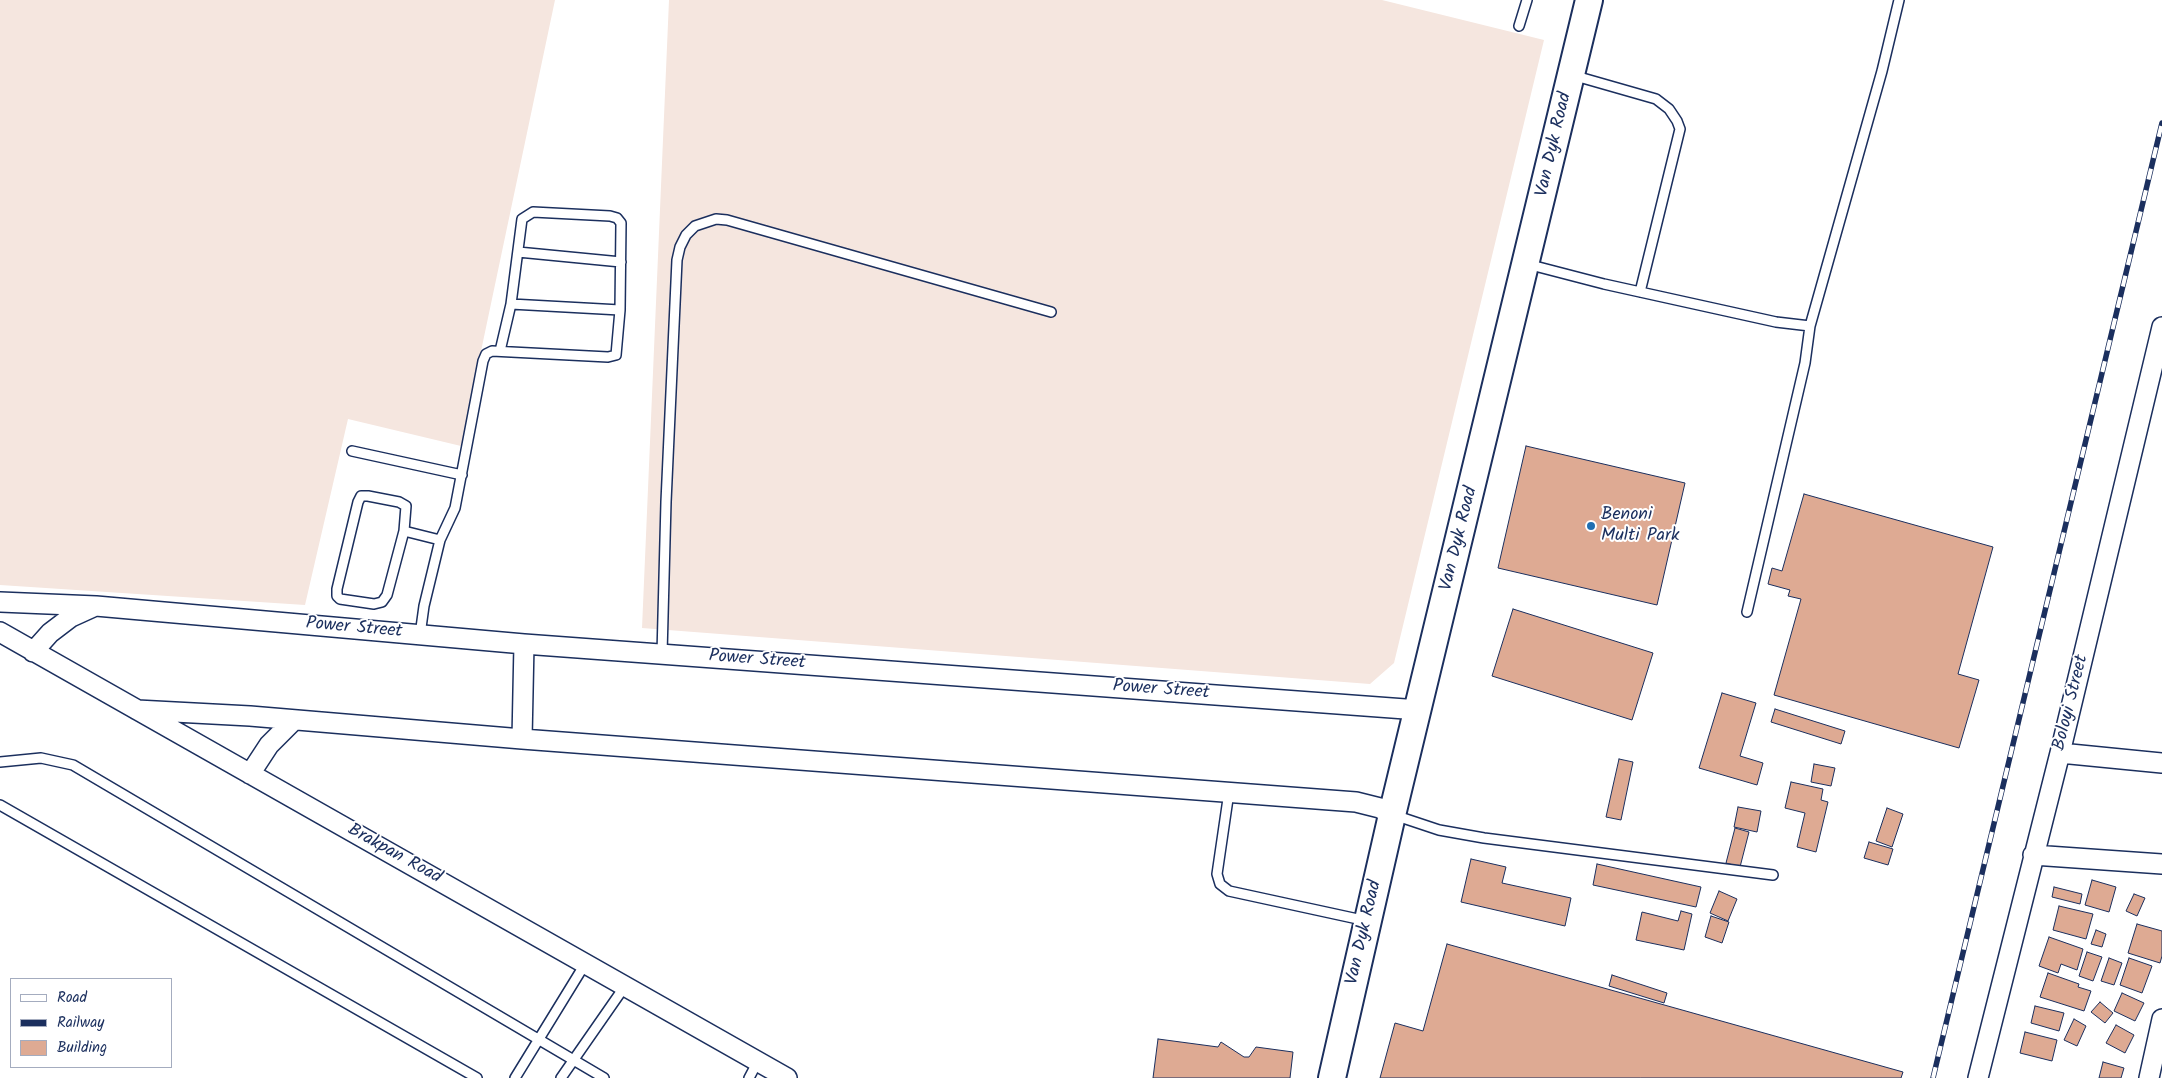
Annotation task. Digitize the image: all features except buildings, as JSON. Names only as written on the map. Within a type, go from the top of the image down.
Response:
[{"type":"main road","name":"Van Dyk Road","points":[[1332,1078],[1392,815],[1419,710],[1589,0]]},
{"type":"street","name":"Boloyi Street","points":[[1978,1078],[2060,753],[2162,327]]},
{"type":"street","name":"Power Street","points":[[0,602],[96,606],[524,644],[1419,710]]},
{"type":"street","points":[[33,652],[50,633],[71,617],[96,606]]},
{"type":"street","name":"Brakpan Road","points":[[0,632],[788,1078]]},
{"type":"street","points":[[522,740],[524,644]]},
{"type":"street","points":[[137,710],[250,716],[522,740],[1356,802],[1380,808],[1392,815]]},
{"type":"street","points":[[250,774],[269,745],[293,721]]},
{"type":"street","points":[[2060,753],[2162,762]]},
{"type":"street","points":[[2033,854],[2162,864]]},
{"type":"street","points":[[2149,1078],[2162,1020]]},
{"type":"lane","points":[[1520,26],[1526,0]]},
{"type":"lane","points":[[1747,612],[1805,363],[1810,326],[1882,71],[1899,0]]},
{"type":"lane","points":[[1572,75],[1656,99],[1669,109],[1677,120],[1680,129],[1640,292]]},
{"type":"lane","points":[[420,635],[424,606],[440,540],[455,508],[483,361],[486,354],[492,351],[500,352],[613,357],[618,352],[621,223],[617,218],[533,212],[522,219],[511,304],[500,352]]},
{"type":"lane","points":[[662,654],[666,502],[677,260],[680,247],[686,235],[695,226],[716,219],[726,220],[1051,312]]},
{"type":"lane","points":[[518,252],[621,262]]},
{"type":"lane","points":[[1526,264],[1640,292],[1776,322],[1810,326]]},
{"type":"lane","points":[[511,304],[620,310]]},
{"type":"lane","points":[[352,451],[462,475]]},
{"type":"lane","points":[[362,496],[399,502],[406,506],[404,530],[387,595],[382,602],[374,604],[340,599],[337,596],[337,589],[358,502],[362,496]]},
{"type":"lane","points":[[404,530],[440,540]]},
{"type":"lane","points":[[0,762],[41,758],[73,765],[604,1078]]},
{"type":"lane","points":[[1229,792],[1217,874],[1220,884],[1229,891],[1368,922]]},
{"type":"lane","points":[[0,805],[477,1078]]},
{"type":"lane","points":[[1392,815],[1439,830],[1484,838],[1773,875]]},
{"type":"lane","points":[[515,1078],[585,964]]},
{"type":"lane","points":[[561,1078],[625,986]]},
{"type":"lane","points":[[749,1078],[758,1061]]},
{"type":"shaded area","points":[[0,0],[555,0],[461,446],[348,419],[305,605],[0,585]]},
{"type":"shaded area","points":[[669,0],[1382,0],[1544,40],[1394,663],[1370,684],[642,628]]},
{"type":"railway","points":[[1933,1078],[2162,123]]},
{"type":"place","name":"Benoni Multi Park","points":[[1591,526]]}]
